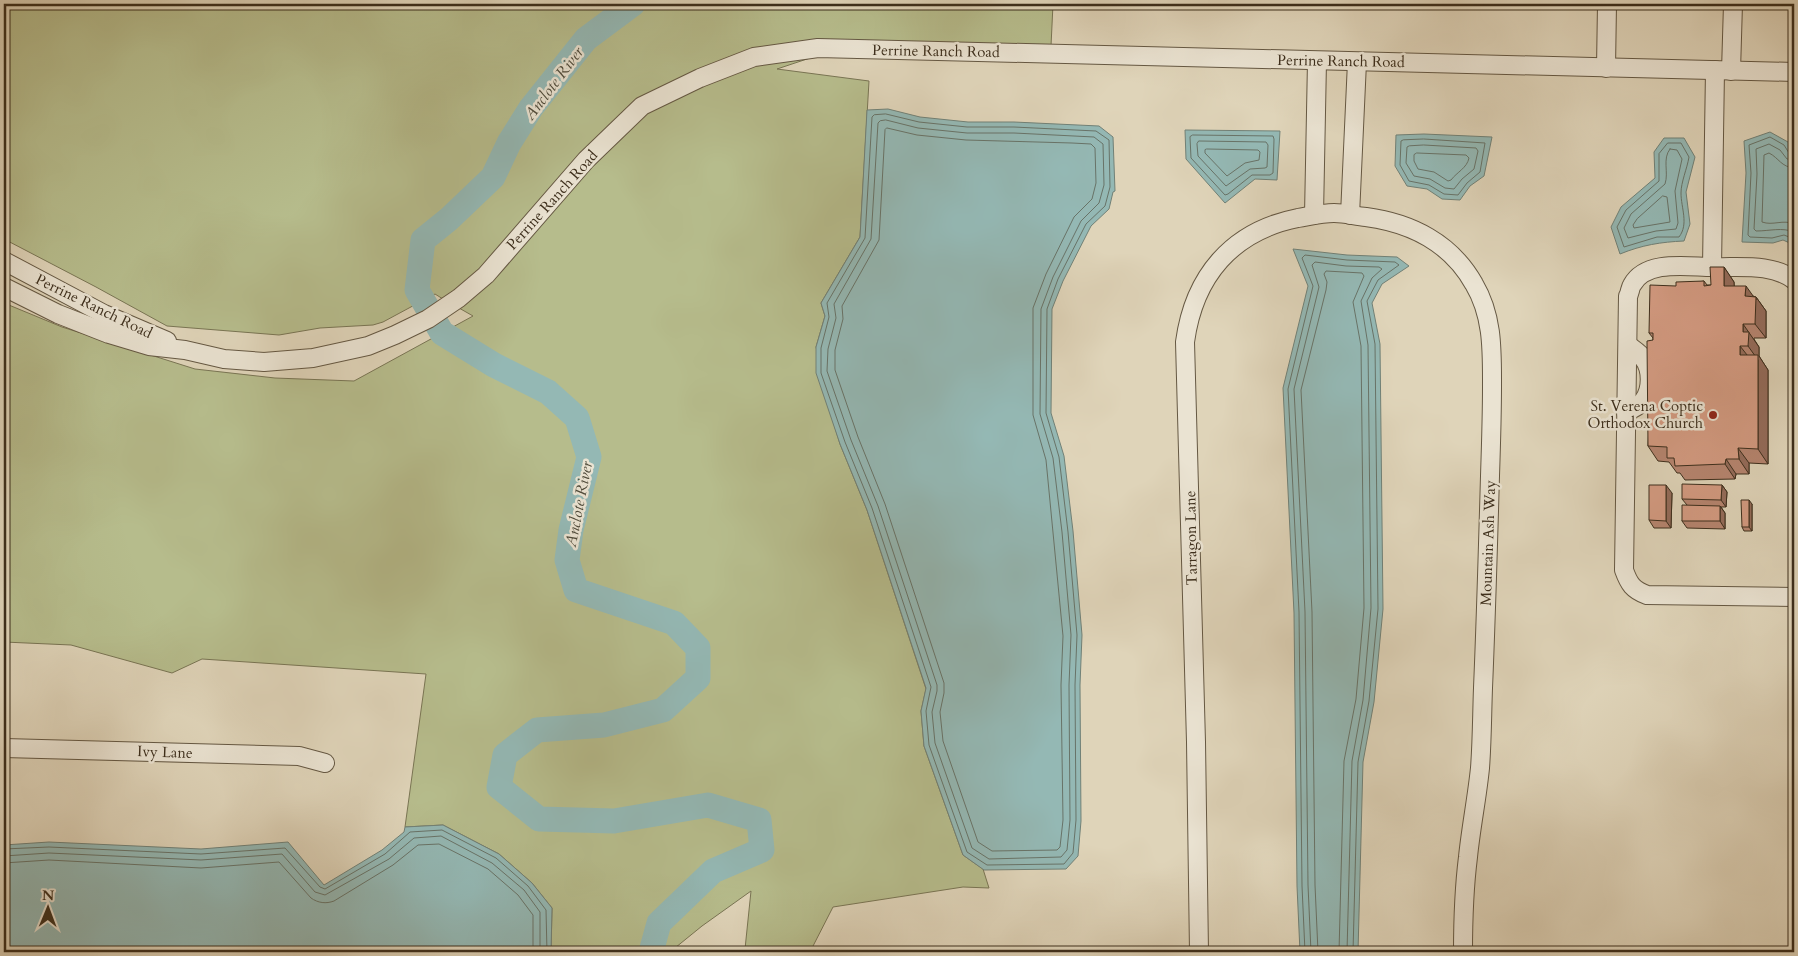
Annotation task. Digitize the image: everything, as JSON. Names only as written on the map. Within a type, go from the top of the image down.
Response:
[{"type":"street","points":[[1606,68],[1607,4]]},
{"type":"street","points":[[1712,268],[1723,70],[1733,4]]},
{"type":"street","name":"Perrine Ranch Road","points":[[4,287],[58,314],[109,334],[149,346],[186,350],[224,359],[264,362],[314,358],[368,346],[428,319],[459,298],[486,275],[586,160],[642,106],[700,78],[754,57],[818,48],[1794,72]]},
{"type":"street","points":[[1314,215],[1317,61]]},
{"type":"street","points":[[1343,214],[1357,62]]},
{"type":"street","name":"Tarragon Lane","points":[[1199,952],[1196,742],[1185,342],[1187,328],[1190,313],[1202,285],[1215,266],[1230,250],[1246,238],[1271,225],[1314,215],[1343,214]]},
{"type":"street","name":"Mountain Ash Way","points":[[1343,214],[1391,221],[1432,239],[1444,248],[1464,269],[1480,294],[1492,337],[1492,415],[1480,766],[1467,859],[1462,952]]},
{"type":"street","name":"Perrine Ranch Road","points":[[4,261],[104,314],[186,350]]},
{"type":"street","points":[[1794,280],[1786,274],[1773,269],[1671,267],[1654,269],[1641,275],[1632,285],[1628,296],[1624,552],[1624,570],[1628,583],[1636,591],[1647,594],[1794,597]]},
{"type":"street","name":"Ivy Lane","points":[[4,748],[299,756],[325,763]]},
{"type":"green space","points":[[4,4],[1053,4],[1051,46],[818,40],[639,99],[481,269],[443,299],[435,294],[383,322],[373,325],[320,328],[279,335],[167,326],[4,239]]},
{"type":"green space","points":[[813,57],[777,69],[869,81],[860,237],[821,303],[825,316],[816,347],[829,408],[840,444],[867,510],[926,689],[921,711],[924,746],[963,855],[983,869],[989,888],[963,887],[833,907],[811,950],[805,952],[748,952],[745,949],[751,891],[702,926],[670,952],[551,952],[552,908],[532,883],[499,854],[443,825],[405,827],[426,674],[202,659],[172,673],[71,645],[4,642],[4,303],[62,327],[195,369],[275,378],[354,381],[473,316],[459,308],[591,165],[645,113],[702,85],[755,65]]},
{"type":"water","points":[[888,109],[920,117],[968,122],[1099,126],[1113,137],[1115,191],[1113,192],[1109,209],[1091,226],[1063,281],[1052,309],[1051,413],[1064,456],[1082,635],[1080,685],[1081,821],[1078,856],[1066,869],[984,870],[963,855],[924,746],[921,711],[926,688],[867,510],[840,444],[816,373],[816,347],[825,316],[821,303],[860,237],[867,110]]},
{"type":"water","points":[[1185,130],[1280,131],[1277,180],[1255,179],[1225,203],[1186,159]]},
{"type":"water","points":[[1770,132],[1788,142],[1794,153],[1794,245],[1783,240],[1773,243],[1742,242],[1746,173],[1744,141]]},
{"type":"water","points":[[1424,134],[1492,137],[1484,176],[1470,186],[1460,200],[1442,199],[1427,189],[1407,186],[1395,166],[1396,135]]},
{"type":"water","points":[[1664,138],[1684,138],[1695,157],[1686,192],[1690,224],[1684,241],[1652,244],[1620,254],[1611,227],[1621,207],[1655,178],[1654,152]]},
{"type":"water","points":[[1293,249],[1347,255],[1397,257],[1409,266],[1382,284],[1372,303],[1380,344],[1383,609],[1374,702],[1363,762],[1358,952],[1300,952],[1297,886],[1294,613],[1283,388],[1308,286]]},
{"type":"water","points":[[443,825],[499,854],[532,883],[552,908],[551,952],[4,952],[4,845],[49,842],[201,849],[288,842],[324,885],[382,850],[404,832],[405,827]]},
{"type":"building","name":"St. Verena Coptic Orthodox Church","points":[[1710,267],[1724,267],[1724,286],[1746,286],[1745,296],[1756,297],[1755,324],[1743,324],[1743,332],[1749,332],[1748,346],[1740,346],[1740,355],[1758,355],[1758,449],[1738,448],[1739,459],[1726,459],[1725,464],[1675,466],[1674,458],[1667,458],[1667,447],[1648,446],[1647,341],[1653,340],[1653,333],[1649,333],[1650,285],[1676,286],[1676,282],[1704,281],[1704,286],[1711,285]]},
{"type":"building","points":[[1682,484],[1722,485],[1721,500],[1682,499]]},
{"type":"building","points":[[1649,485],[1666,485],[1666,521],[1649,520]]},
{"type":"building","points":[[1741,500],[1749,500],[1749,527],[1742,527]]},
{"type":"building","points":[[1682,505],[1720,506],[1720,521],[1682,521]]},
{"type":"waterway","name":"Anclote River","points":[[633,4],[586,39],[531,108],[509,143],[493,177],[449,219],[423,240],[417,290],[442,333],[494,365],[548,392],[577,418],[589,457],[571,530],[567,560],[576,590],[674,623],[698,648],[698,678],[663,710],[604,725],[537,730],[505,755],[499,787],[539,819],[614,821],[708,805],[759,820],[762,850],[713,871],[659,923],[651,952]]},
{"type":"place","name":"St. Verena Coptic Orthodox Church","points":[[1713,415]]}]
